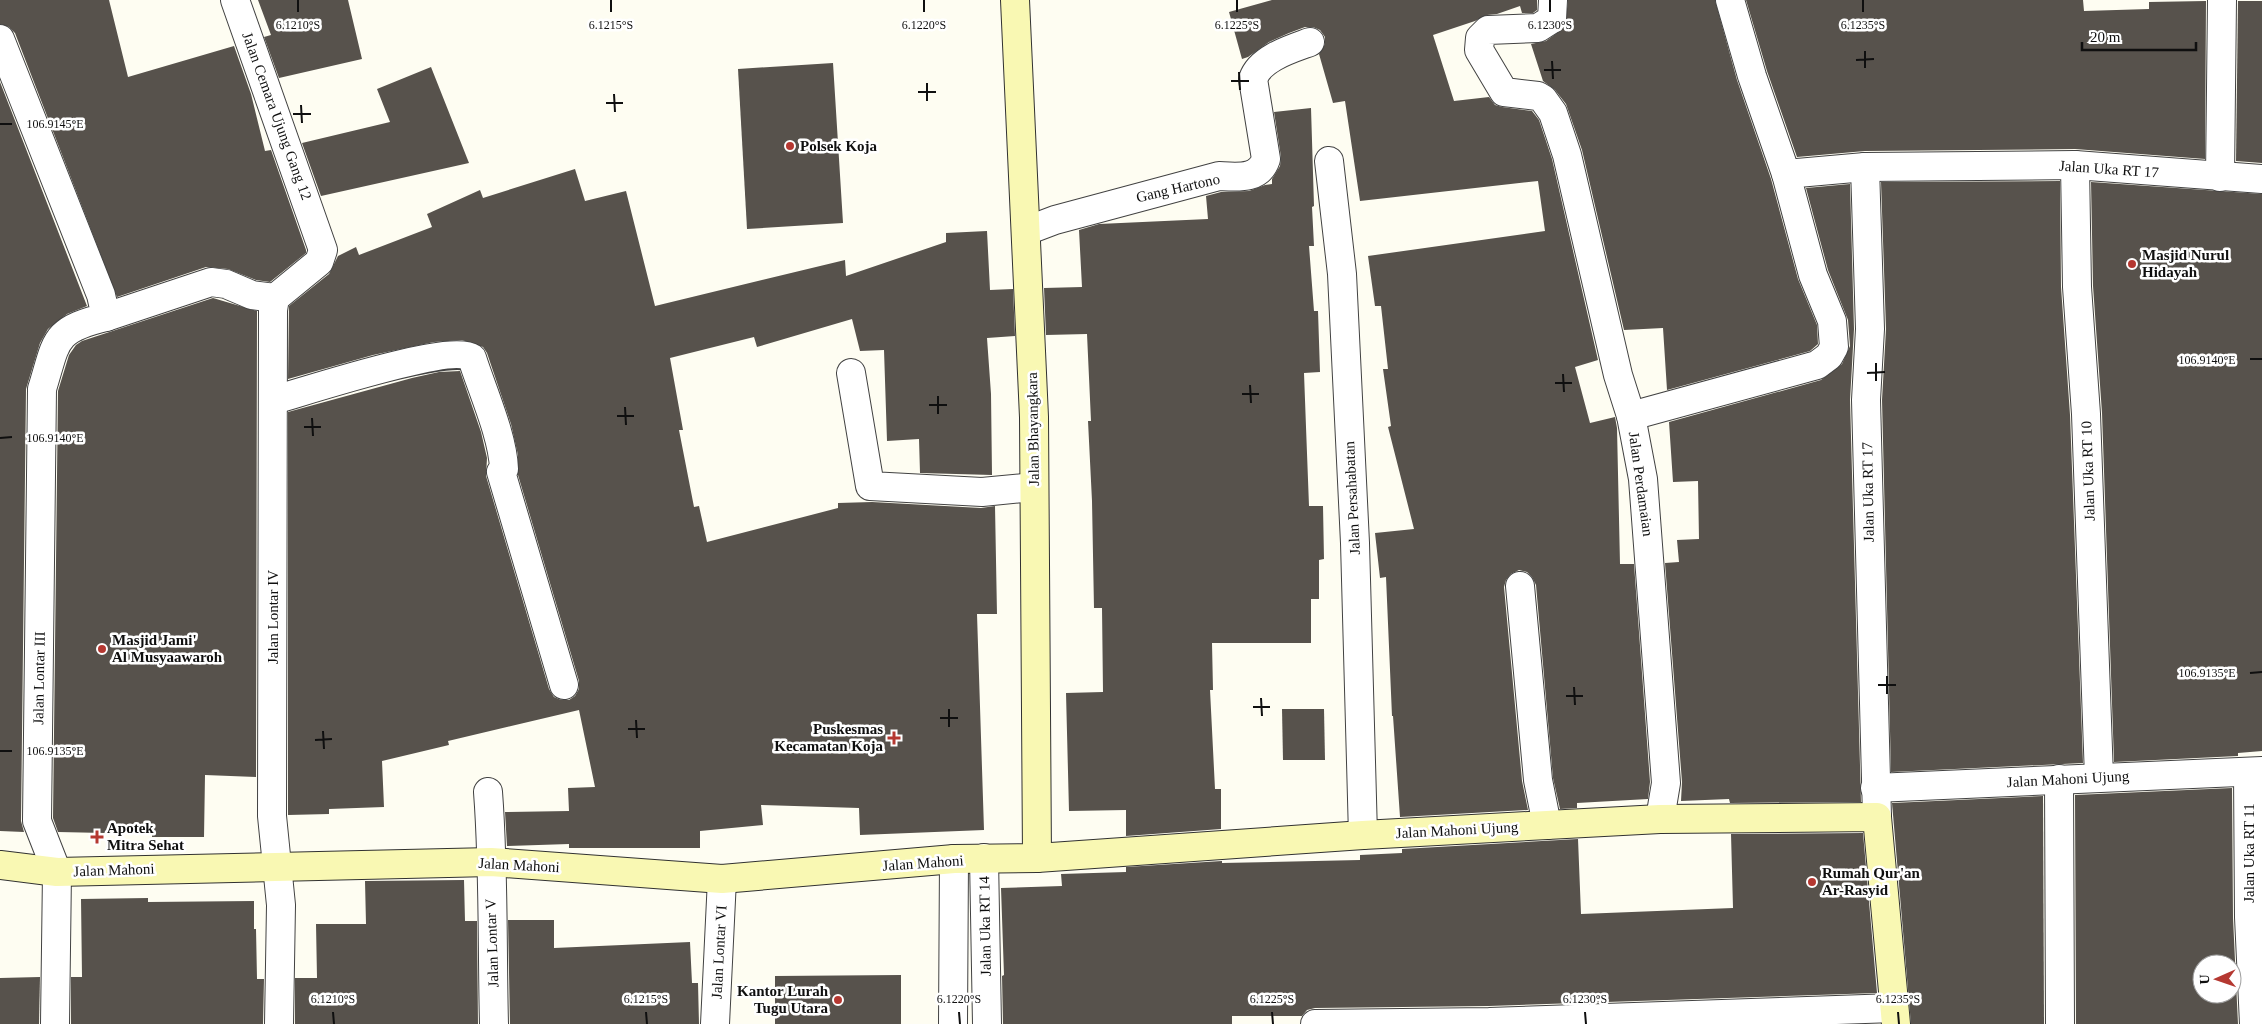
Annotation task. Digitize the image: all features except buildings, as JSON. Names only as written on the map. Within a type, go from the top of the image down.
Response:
[{"type":"street","name":"Jalan Cemara Ujung Gang 12","points":[[235,0],[323,250],[320,262],[275,298]]},
{"type":"street","name":"Jalan Bhayangkara","points":[[1015,0],[1034,417],[1037,858]]},
{"type":"street","name":"Jalan Perdamaian","points":[[1553,0],[1552,20],[1538,28],[1488,30],[1480,38],[1479,50],[1504,92],[1543,99],[1553,113],[1567,155],[1618,375],[1631,416],[1643,479],[1652,580],[1666,783],[1660,819]]},
{"type":"street","points":[[1631,416],[1817,365],[1828,356],[1834,347],[1832,321],[1813,275],[1786,174],[1752,76],[1730,0]]},
{"type":"street","points":[[2220,177],[2222,0]]},
{"type":"street","points":[[0,40],[93,276],[106,317],[211,282],[226,284],[252,295],[275,298]]},
{"type":"street","name":"Gang Hartono","points":[[1026,232],[1055,220],[1219,176],[1241,177],[1256,173],[1263,167],[1266,158],[1253,79],[1255,72],[1272,59],[1310,42]]},
{"type":"street","name":"Jalan Persahabatan","points":[[1329,161],[1342,274],[1355,543],[1362,835]]},
{"type":"street","name":"Jalan Uka RT 17","points":[[1786,174],[1865,167],[2075,165],[2262,179]]},
{"type":"street","name":"Jalan Uka RT 10","points":[[2075,165],[2077,288],[2086,414],[2099,777]]},
{"type":"street","name":"Jalan Uka RT 17","points":[[1865,167],[1870,329],[1866,400],[1876,817]]},
{"type":"street","name":"Jalan Lontar IV","points":[[275,298],[273,310],[272,816],[281,906],[279,1024]]},
{"type":"street","name":"Jalan Lontar III","points":[[55,1024],[56,872],[37,821],[42,389],[58,338],[69,329],[106,317]]},
{"type":"street","points":[[274,400],[420,358],[463,354],[472,358],[499,444],[504,468],[501,472],[564,685]]},
{"type":"street","points":[[851,373],[870,486],[982,492],[1034,487]]},
{"type":"street","points":[[1520,586],[1538,780],[1547,825]]},
{"type":"street","name":"Jalan Mahoni Ujung","points":[[1875,788],[2255,771]]},
{"type":"street","name":"Jalan Uka RT 11","points":[[2254,1024],[2249,917],[2255,771]]},
{"type":"street","points":[[2059,780],[2060,1024]]},
{"type":"street","name":"Jalan Lontar V","points":[[488,792],[494,1024]]},
{"type":"street","points":[[1315,1024],[1895,1016],[1876,817]]},
{"type":"street","name":"Jalan Mahoni Ujung","points":[[1037,858],[1362,835],[1660,819],[1876,817]]},
{"type":"street","name":"Jalan Uka RT 14","points":[[984,858],[987,1024]]},
{"type":"street","name":"Jalan Mahoni","points":[[0,865],[56,872],[491,862],[722,879],[954,859],[1037,858]]},
{"type":"street","points":[[953,1024],[954,859]]},
{"type":"street","name":"Jalan Lontar VI","points":[[715,1024],[722,879]]},
{"type":"place","name":"Polsek Koja","points":[[790,146]]},
{"type":"place","name":"Masjid Nurul Hidayah","points":[[2132,264]]},
{"type":"place","name":"Masjid Jami' Al Musyaawaroh","points":[[102,649]]},
{"type":"place","name":"Puskesmas Kecamatan Koja","points":[[894,738]]},
{"type":"place","name":"Apotek Mitra Sehat","points":[[97,837]]},
{"type":"place","name":"Rumah Qur'an Ar-Rasyid","points":[[1812,882]]},
{"type":"place","name":"Kantor Lurah Tugu Utara","points":[[838,1000]]}]
